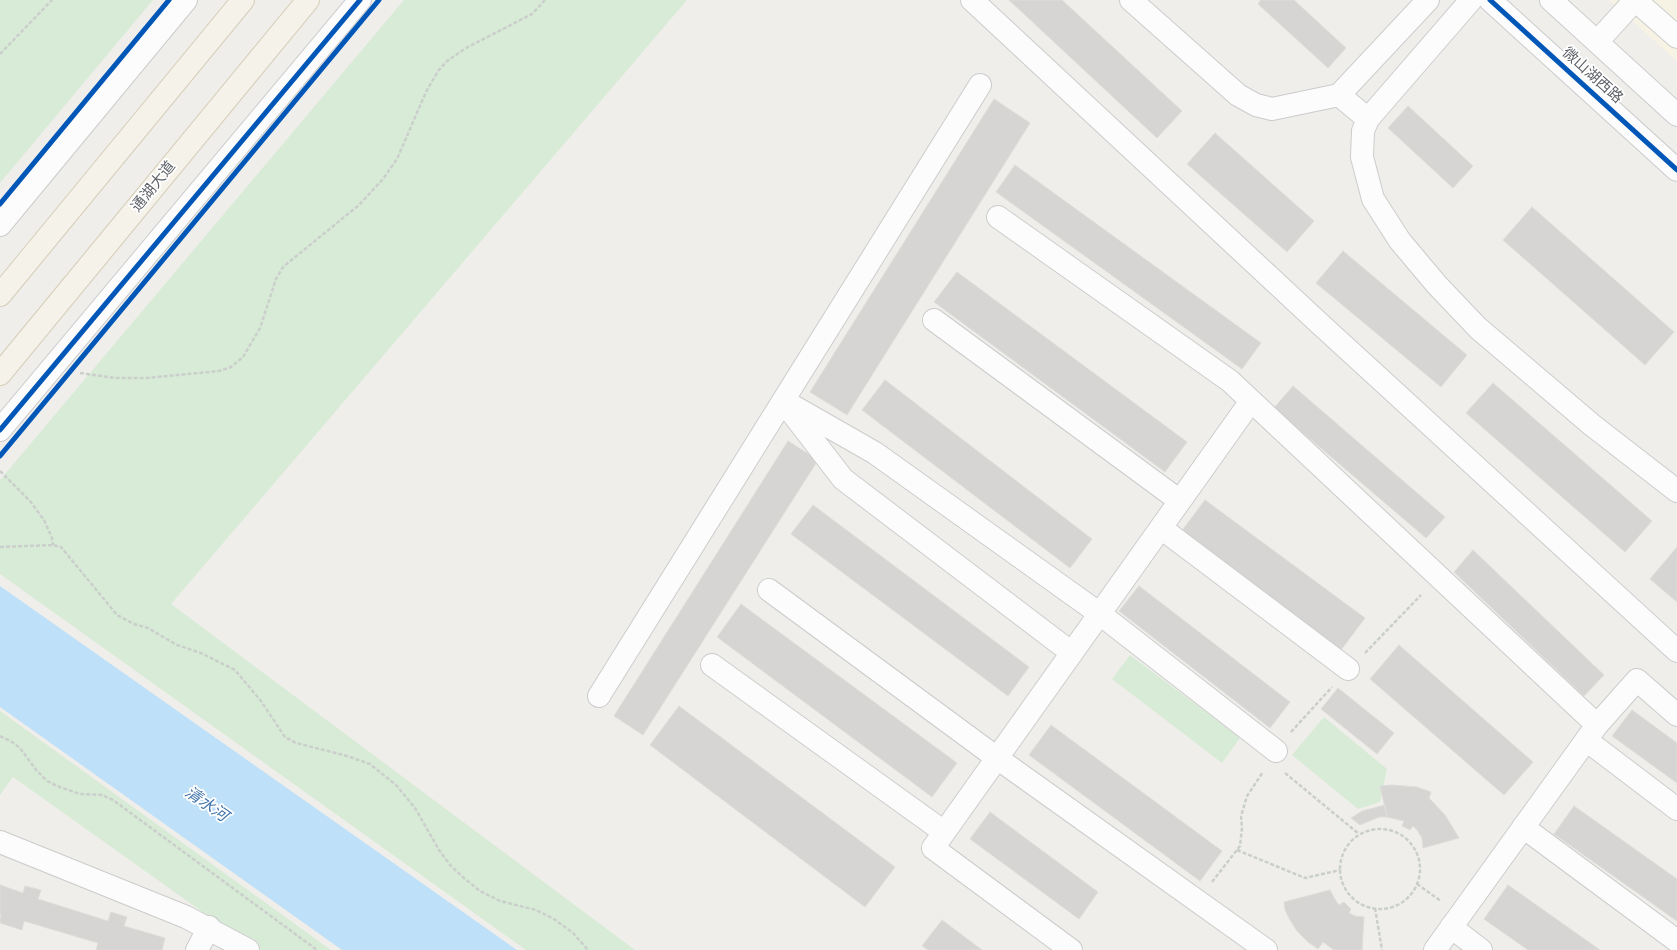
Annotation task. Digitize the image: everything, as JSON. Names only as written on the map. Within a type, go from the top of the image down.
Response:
[{"type":"main road","points":[[0,295],[243,0]]},
{"type":"main road","name":"通湖大道","points":[[0,374],[308,0]]},
{"type":"street","points":[[0,225],[186,0]]},
{"type":"street","points":[[0,430],[360,0]]},
{"type":"street","points":[[972,0],[1319,323],[1677,651]]},
{"type":"street","points":[[1131,0],[1238,95],[1256,105],[1272,109],[1339,95],[1428,0]]},
{"type":"street","points":[[1471,0],[1368,119],[1363,131],[1362,157],[1374,199],[1400,241],[1427,274],[1478,328],[1592,425],[1677,491]]},
{"type":"street","name":"微山湖西路","points":[[1551,0],[1677,115]]},
{"type":"street","points":[[1597,42],[1635,0],[1677,37]]},
{"type":"street","name":"微山湖西路","points":[[1504,4],[1677,170]]},
{"type":"street","points":[[599,696],[980,85]]},
{"type":"street","points":[[1339,95],[1368,119]]},
{"type":"street","points":[[998,217],[1230,381],[1438,577],[1591,733],[1677,809]]},
{"type":"street","points":[[934,320],[1180,501]]},
{"type":"street","points":[[784,401],[875,453],[1100,614],[1273,756]]},
{"type":"street","points":[[784,401],[843,479],[1072,653]]},
{"type":"street","points":[[1071,950],[933,848],[1251,402]]},
{"type":"street","points":[[1160,528],[1348,669]]},
{"type":"street","points":[[769,590],[997,758],[1266,950]]},
{"type":"street","points":[[712,665],[944,832]]},
{"type":"street","points":[[1435,950],[1591,733],[1637,680],[1677,715]]},
{"type":"street","points":[[1523,827],[1677,941]]},
{"type":"street","points":[[0,842],[186,916],[248,950]]},
{"type":"street","points":[[1455,921],[1481,950]]},
{"type":"street","points":[[197,950],[209,928]]},
{"type":"path","points":[[0,54],[52,0]]},
{"type":"path","points":[[78,373],[115,378],[147,378],[219,371],[231,367],[243,358],[260,328],[276,279],[283,267],[359,205],[383,179],[398,159],[426,92],[438,71],[447,61],[466,48],[532,14],[545,0]]},
{"type":"path","points":[[0,471],[30,501],[44,520],[52,538],[53,545]]},
{"type":"path","points":[[0,547],[53,545],[61,547],[117,615],[134,624],[148,628],[177,645],[200,653],[236,670],[261,701],[285,737],[296,743],[347,756],[370,764],[396,785],[415,808],[439,850],[451,866],[480,891],[500,901],[536,910],[554,919],[573,933],[588,950]]},
{"type":"path","points":[[1198,901],[1240,846],[1242,828],[1241,816],[1248,796],[1273,756],[1310,710],[1438,577]]},
{"type":"path","points":[[0,736],[20,748],[37,771],[47,781],[80,794],[102,795],[113,800],[317,950]]},
{"type":"path","points":[[1273,756],[1360,834]]},
{"type":"path","points":[[1378,829],[1391,830],[1404,836],[1413,846],[1418,859],[1420,872],[1417,884],[1410,895],[1400,903],[1388,908],[1375,908],[1363,905],[1352,898],[1344,888],[1340,876],[1340,862],[1344,850],[1352,839],[1360,834],[1364,831],[1378,829]]},
{"type":"path","points":[[1237,850],[1305,878],[1340,870]]},
{"type":"path","points":[[1417,884],[1455,921]]},
{"type":"path","points":[[1375,908],[1382,950]]},
{"type":"shaded area","points":[[1609,0],[1677,0],[1677,61]]},
{"type":"green space","points":[[0,0],[153,0],[0,183]]},
{"type":"green space","points":[[404,0],[687,0],[171,604],[635,950],[526,950],[0,574],[0,480]]},
{"type":"green space","points":[[1130,655],[1240,738],[1222,763],[1112,679]]},
{"type":"green space","points":[[0,711],[331,950],[256,950],[13,777],[0,795]]},
{"type":"green space","points":[[1324,717],[1387,769],[1380,802],[1358,809],[1292,755]]},
{"type":"water","name":"清水河","points":[[0,586],[517,950],[342,950],[0,707]]},
{"type":"building","points":[[1009,0],[1062,0],[1182,111],[1157,138]]},
{"type":"building","points":[[1261,0],[1294,0],[1346,48],[1328,68],[1258,4]]},
{"type":"building","points":[[994,99],[1030,123],[847,415],[810,392]]},
{"type":"building","points":[[1408,106],[1473,166],[1453,188],[1388,128]]},
{"type":"building","points":[[1215,133],[1314,221],[1287,252],[1187,164]]},
{"type":"building","points":[[1015,165],[1261,343],[1242,369],[996,192]]},
{"type":"building","points":[[1532,207],[1674,332],[1645,365],[1503,240]]},
{"type":"building","points":[[1343,251],[1467,355],[1441,387],[1316,283]]},
{"type":"building","points":[[957,272],[1187,442],[1165,472],[934,302]]},
{"type":"building","points":[[885,380],[1092,539],[1070,568],[862,410]]},
{"type":"building","points":[[1493,383],[1652,521],[1625,552],[1466,413]]},
{"type":"building","points":[[1293,386],[1445,517],[1426,538],[1274,408]]},
{"type":"building","points":[[788,441],[818,460],[643,735],[614,716]]},
{"type":"building","points":[[1205,500],[1365,618],[1341,650],[1181,532]]},
{"type":"building","points":[[813,505],[1029,667],[1008,696],[791,534]]},
{"type":"building","points":[[1677,547],[1677,602],[1650,579]]},
{"type":"building","points":[[1473,550],[1604,675],[1584,696],[1454,572]]},
{"type":"building","points":[[1139,586],[1290,702],[1270,728],[1119,611]]},
{"type":"building","points":[[741,604],[957,763],[932,797],[717,637]]},
{"type":"building","points":[[1399,645],[1533,762],[1504,795],[1370,679]]},
{"type":"building","points":[[1338,688],[1394,733],[1377,754],[1321,709]]},
{"type":"building","points":[[679,706],[895,867],[865,907],[650,745]]},
{"type":"building","points":[[1632,710],[1677,743],[1677,783],[1612,736]]},
{"type":"building","points":[[1051,725],[1222,851],[1200,881],[1029,755]]},
{"type":"building","points":[[1392,785],[1417,787],[1431,792],[1429,798],[1445,815],[1459,838],[1423,848],[1422,838],[1413,826],[1410,830],[1402,826],[1404,821],[1387,817],[1380,786]]},
{"type":"building","points":[[1385,805],[1387,817],[1379,817],[1360,825],[1351,818],[1362,811]]},
{"type":"building","points":[[1574,806],[1677,879],[1677,921],[1554,834]]},
{"type":"building","points":[[990,812],[1098,892],[1079,919],[970,839]]},
{"type":"building","points":[[0,885],[23,893],[25,886],[41,890],[38,899],[108,921],[111,912],[127,917],[124,926],[165,938],[162,950],[96,950],[98,943],[24,921],[22,930],[0,923]]},
{"type":"building","points":[[1508,885],[1600,950],[1528,950],[1484,919]]},
{"type":"building","points":[[1330,890],[1339,905],[1344,902],[1351,909],[1349,913],[1355,916],[1364,917],[1362,950],[1334,950],[1323,942],[1318,949],[1297,931],[1290,920],[1285,910],[1284,902]]},
{"type":"building","points":[[942,920],[982,950],[928,950],[922,946]]},
{"type":"cycle path","points":[[0,204],[169,0]]},
{"type":"cycle path","points":[[0,430],[360,0]]},
{"type":"cycle path","points":[[0,456],[379,0]]},
{"type":"cycle path","points":[[1490,0],[1677,170]]}]
